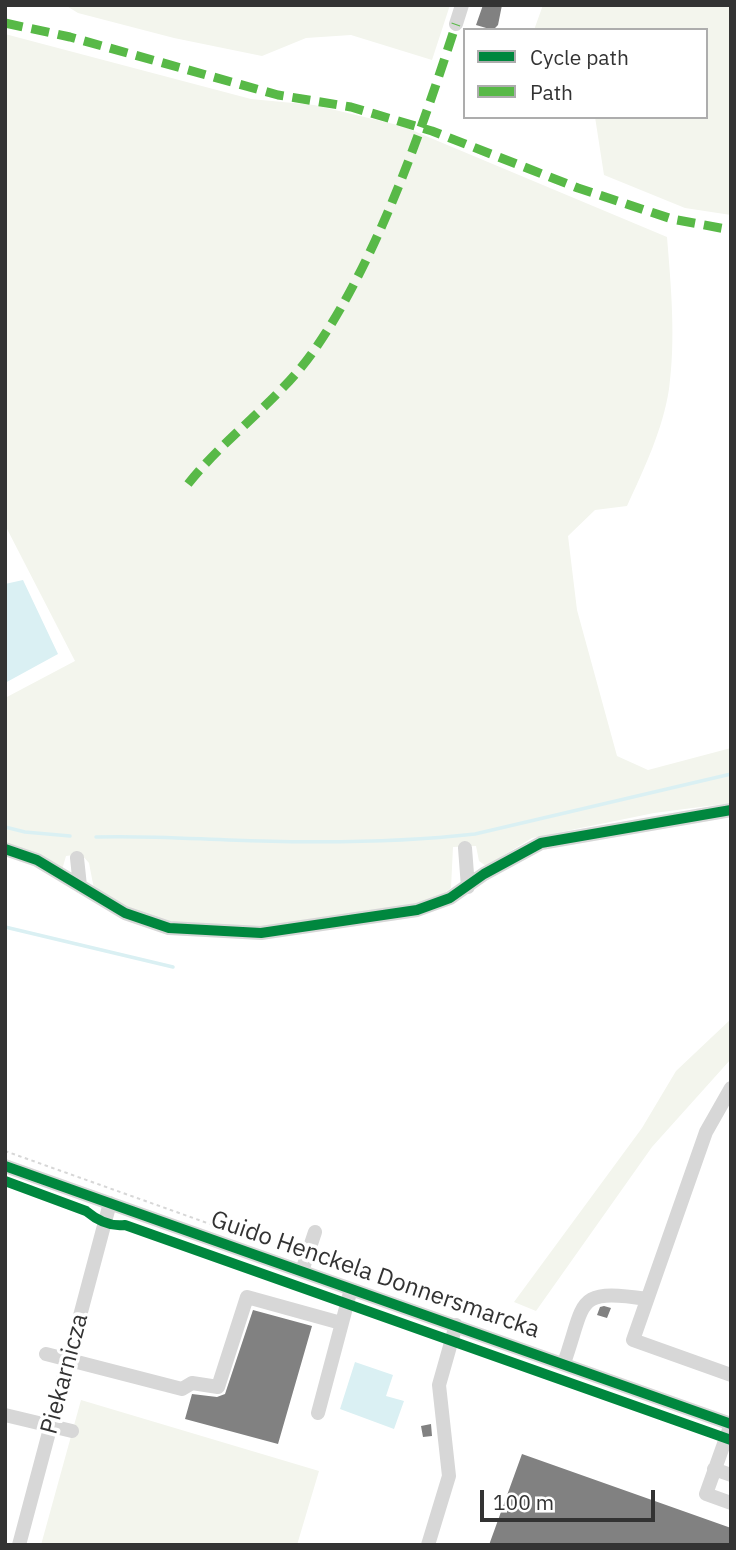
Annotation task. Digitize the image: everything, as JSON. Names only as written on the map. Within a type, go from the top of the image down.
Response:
[{"type":"street","points":[[456,24],[462,5]]},
{"type":"street","points":[[5,849],[37,860],[125,913],[169,928],[261,933],[417,910],[450,898],[541,843],[731,810]]},
{"type":"street","points":[[465,848],[468,887]]},
{"type":"street","points":[[77,858],[80,886]]},
{"type":"street","points":[[731,1088],[706,1132],[633,1340],[731,1375]]},
{"type":"street","name":"Guido Henckela Donnersmarcka","points":[[5,1166],[731,1424]]},
{"type":"street","name":"Piekarnicza","points":[[19,1545],[110,1203]]},
{"type":"street","points":[[302,1271],[314,1237]]},
{"type":"street","points":[[317,1413],[351,1289]]},
{"type":"street","points":[[564,1363],[585,1303],[596,1295],[610,1293],[647,1299]]},
{"type":"street","points":[[46,1353],[182,1389],[192,1383],[218,1387],[247,1297],[341,1323]]},
{"type":"street","points":[[428,1545],[449,1476],[439,1385],[456,1325]]},
{"type":"street","points":[[5,1415],[72,1432]]},
{"type":"street","points":[[731,1424],[706,1494],[731,1503]]},
{"type":"street","points":[[714,1469],[731,1475]]},
{"type":"path","points":[[5,1151],[278,1249],[288,1250],[303,1238],[314,1237],[318,1252],[328,1266]]},
{"type":"shaded area","points":[[65,5],[450,5],[432,60],[351,35],[306,38],[262,56],[174,38],[78,13]]},
{"type":"shaded area","points":[[543,5],[731,5],[731,215],[685,208],[604,175],[595,119],[708,119],[708,28],[535,28]]},
{"type":"shaded area","points":[[5,34],[251,99],[314,105],[402,126],[667,237],[672,351],[669,389],[658,434],[627,506],[595,510],[568,536],[577,610],[617,756],[648,770],[731,748],[731,803],[654,813],[532,838],[486,866],[479,861],[476,846],[453,847],[451,888],[435,900],[324,919],[248,927],[210,927],[173,922],[137,912],[94,889],[89,863],[81,854],[66,856],[62,870],[5,844],[5,698],[75,661],[5,525]]},
{"type":"shaded area","points":[[23,580],[58,654],[5,683],[5,584]]},
{"type":"shaded area","points":[[731,1019],[731,1059],[652,1147],[536,1311],[514,1302],[642,1128],[676,1071]]},
{"type":"shaded area","points":[[355,1362],[393,1375],[386,1396],[404,1401],[394,1429],[340,1409]]},
{"type":"shaded area","points":[[81,1400],[319,1471],[297,1545],[41,1545]]},
{"type":"building","points":[[483,5],[502,5],[495,28],[476,25]]},
{"type":"building","points":[[600,1307],[611,1308],[607,1318],[597,1315]]},
{"type":"building","points":[[253,1310],[312,1326],[278,1444],[185,1419],[192,1394],[217,1397],[225,1394]]},
{"type":"building","points":[[431,1424],[432,1436],[423,1437],[421,1426]]},
{"type":"building","points":[[522,1454],[731,1528],[731,1545],[489,1545]]},
{"type":"waterway","points":[[96,837],[315,842],[448,837],[475,834],[731,774]]},
{"type":"waterway","points":[[5,827],[25,832],[70,836]]},
{"type":"waterway","points":[[5,927],[173,967]]},
{"type":"marked path","points":[[5,23],[70,37],[278,95],[351,107],[432,131],[578,188],[672,219],[731,230]]},
{"type":"marked path","points":[[188,484],[286,385],[315,349],[338,313],[359,275],[396,192],[456,24]]},
{"type":"cycle path","points":[[5,849],[37,860],[125,913],[169,928],[261,933],[417,910],[450,898],[484,874],[541,843],[731,810]]},
{"type":"cycle path","points":[[5,1166],[731,1424]]},
{"type":"cycle path","points":[[5,1181],[86,1211],[104,1222],[125,1225],[731,1440]]}]
